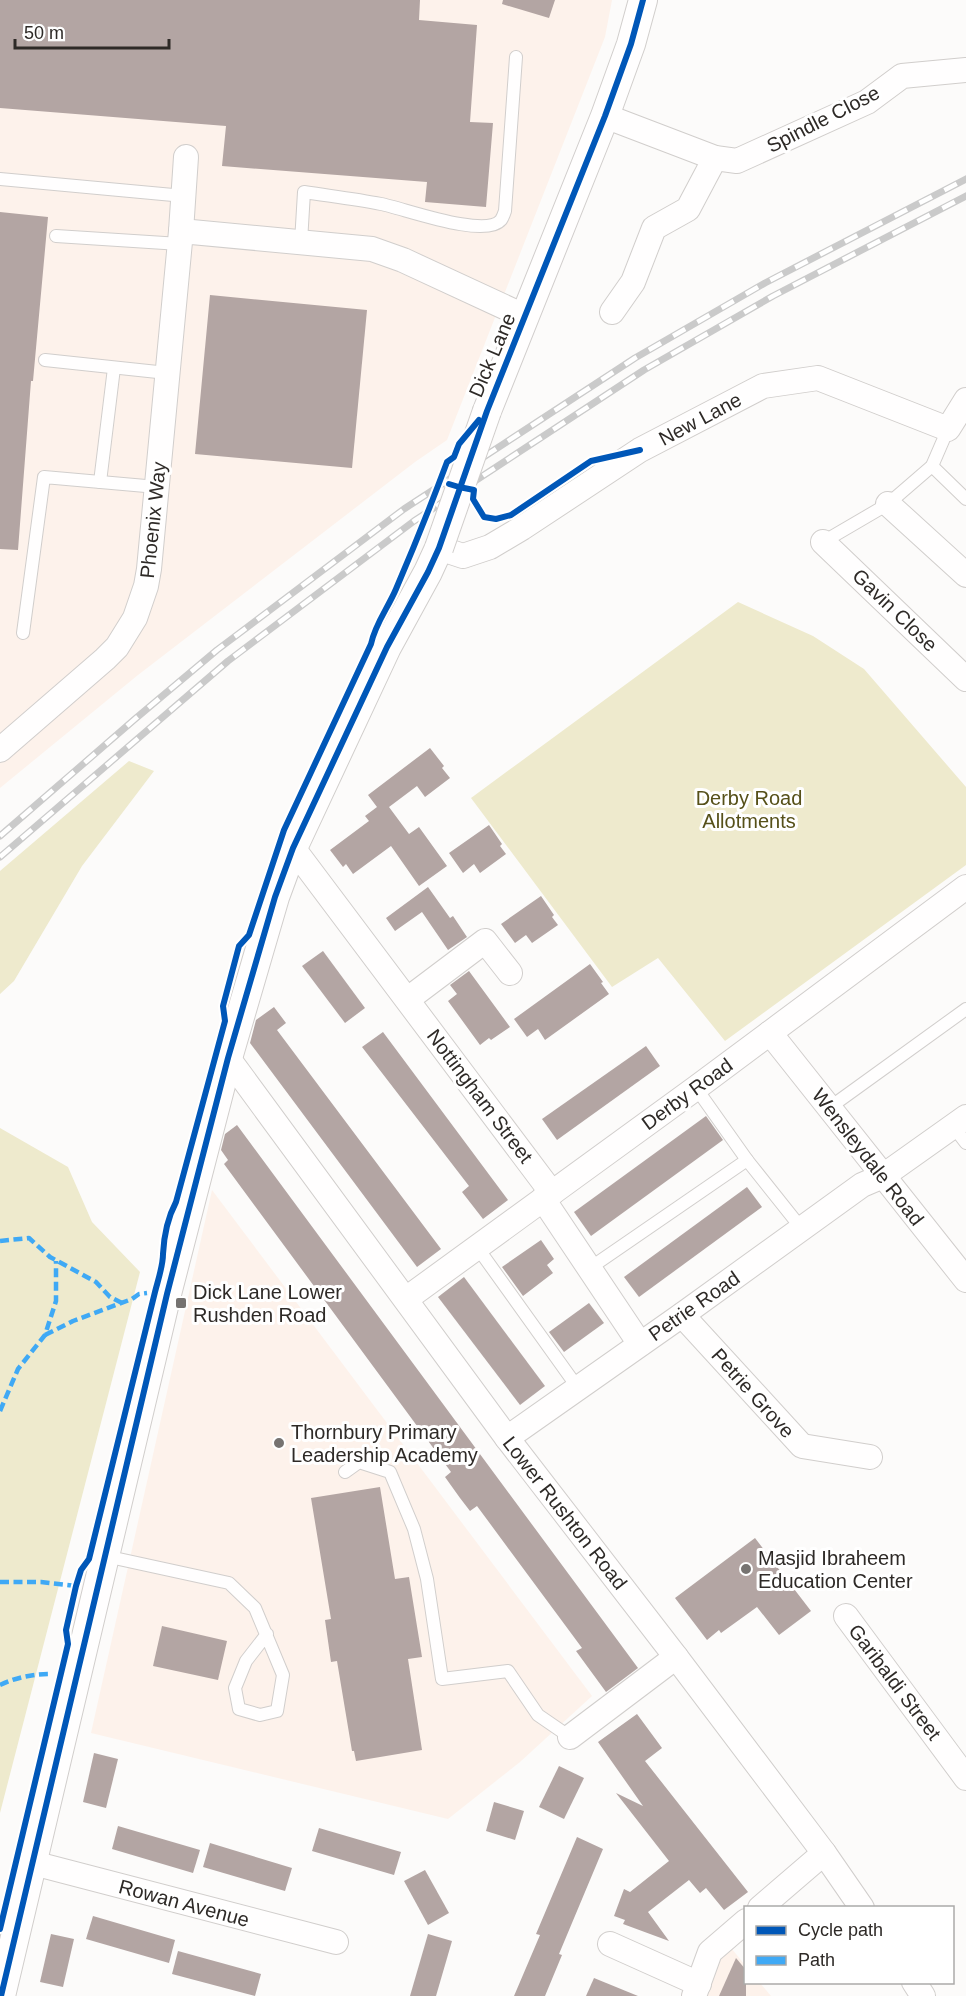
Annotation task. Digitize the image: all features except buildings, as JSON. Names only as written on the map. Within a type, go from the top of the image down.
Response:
[{"type":"street","name":"Dick Lane","points":[[1,1996],[167,1294],[228,1058],[275,897],[293,848],[387,647],[419,590],[439,548],[487,411],[605,116],[631,44],[643,0]]},
{"type":"street","name":"Spindle Close","points":[[605,116],[715,158],[737,161],[867,102],[902,76],[966,70]]},
{"type":"street","name":"Phoenix Way","points":[[0,750],[105,659],[127,633],[146,586],[181,238],[186,157]]},
{"type":"street","points":[[612,312],[633,282],[654,228],[688,209],[715,158]]},
{"type":"street","points":[[181,238],[301,242],[356,247],[388,254],[526,317]]},
{"type":"street","name":"New Lane","points":[[439,548],[463,556],[490,547],[640,450],[763,386],[818,378],[948,429]]},
{"type":"street","points":[[948,429],[966,400]]},
{"type":"street","points":[[888,504],[966,575]]},
{"type":"street","name":"Gavin Close","points":[[823,542],[966,679]]},
{"type":"street","name":"Nottingham Street","points":[[293,848],[408,999],[547,1196]]},
{"type":"street","name":"Derby Road","points":[[406,1299],[696,1088],[966,887]]},
{"type":"street","points":[[408,999],[484,941],[510,973]]},
{"type":"street","name":"Wensleydale Road","points":[[770,1033],[966,1280]]},
{"type":"street","name":"Lower Rushton Road","points":[[228,1058],[507,1438],[676,1657],[824,1853],[861,1906]]},
{"type":"street","name":"Petrie Road","points":[[507,1438],[862,1185],[883,1176],[962,1128]]},
{"type":"street","points":[[547,1196],[590,1268],[640,1344]]},
{"type":"street","name":"Petrie Grove","points":[[682,1315],[802,1446],[870,1457]]},
{"type":"street","name":"Garibaldi Street","points":[[846,1616],[966,1778]]},
{"type":"street","points":[[570,1737],[676,1657]]},
{"type":"street","points":[[762,1906],[824,1853]]},
{"type":"street","name":"Rowan Avenue","points":[[33,1863],[336,1942]]},
{"type":"street","points":[[610,1944],[697,1990],[710,1952],[744,1922]]},
{"type":"lane","points":[[301,242],[304,192],[383,204],[433,219],[486,226],[501,220],[505,211],[516,57]]},
{"type":"lane","points":[[0,179],[184,196]]},
{"type":"lane","points":[[56,236],[181,238]]},
{"type":"lane","points":[[45,360],[167,373]]},
{"type":"lane","points":[[100,482],[114,368]]},
{"type":"lane","points":[[823,542],[888,504],[932,466],[948,429]]},
{"type":"lane","points":[[932,466],[966,499]]},
{"type":"lane","points":[[23,633],[44,477],[157,487]]},
{"type":"lane","points":[[829,1108],[966,1009]]},
{"type":"lane","points":[[696,1088],[747,1160],[802,1229]]},
{"type":"lane","points":[[590,1268],[747,1160]]},
{"type":"lane","points":[[477,1247],[578,1388]]},
{"type":"lane","points":[[345,1472],[359,1462],[390,1472],[414,1529],[427,1579],[442,1679],[508,1671],[538,1715],[570,1737]]},
{"type":"lane","points":[[105,1556],[229,1583],[255,1608],[267,1634],[283,1675],[277,1710],[260,1715],[239,1709],[235,1688],[246,1661],[267,1634]]},
{"type":"shaded area","points":[[0,0],[612,0],[605,37],[447,440],[415,462],[138,675],[0,788]]},
{"type":"shaded area","name":"Thornbury Primary Leadership Academy","points":[[212,1190],[592,1696],[520,1762],[448,1819],[91,1733]]},
{"type":"shaded area","points":[[727,1943],[744,1964],[744,1984],[761,1984],[771,1996],[706,1996]]},
{"type":"green space","name":"Derby Road Allotments","points":[[738,602],[813,636],[864,669],[966,787],[966,865],[725,1041],[658,958],[612,987],[471,798]]},
{"type":"green space","points":[[129,761],[154,771],[82,866],[14,981],[0,994],[0,871]]},
{"type":"green space","points":[[0,1128],[68,1167],[92,1222],[140,1272],[0,1813]]},
{"type":"railway","points":[[0,836],[217,650],[404,509],[635,358],[765,283],[966,179]]},
{"type":"railway","points":[[0,857],[228,661],[414,521],[644,370],[773,296],[966,196]]},
{"type":"marked path","points":[[0,1241],[29,1238],[50,1257],[96,1282],[110,1297],[122,1303]]},
{"type":"marked path","points":[[0,1411],[18,1369],[45,1335],[56,1301],[56,1261]]},
{"type":"marked path","points":[[45,1335],[73,1321],[132,1299],[139,1294],[147,1293]]},
{"type":"marked path","points":[[0,1582],[41,1582],[76,1586]]},
{"type":"marked path","points":[[0,1685],[26,1676],[52,1674]]},
{"type":"cycle path","points":[[1,1996],[167,1294],[228,1058],[275,897],[293,848],[387,647],[439,548],[487,411],[605,116],[631,44],[643,0]]},
{"type":"cycle path","points":[[0,1929],[68,1644],[66,1630],[76,1586],[81,1570],[89,1559],[160,1273],[170,1215],[176,1202],[225,1021],[223,1006],[239,946],[249,935],[284,830],[396,589],[447,462],[454,457],[459,444],[479,420]]},
{"type":"cycle path","points":[[449,484],[474,490],[473,499],[484,517],[496,519],[511,515],[591,461],[640,450]]},
{"type":"place","name":"Dick Lane Lower Rushden Road","points":[[181,1303]]},
{"type":"place","name":"Thornbury Primary Leadership Academy","points":[[279,1443]]},
{"type":"place","name":"Masjid Ibraheem Education Center","points":[[746,1569]]}]
